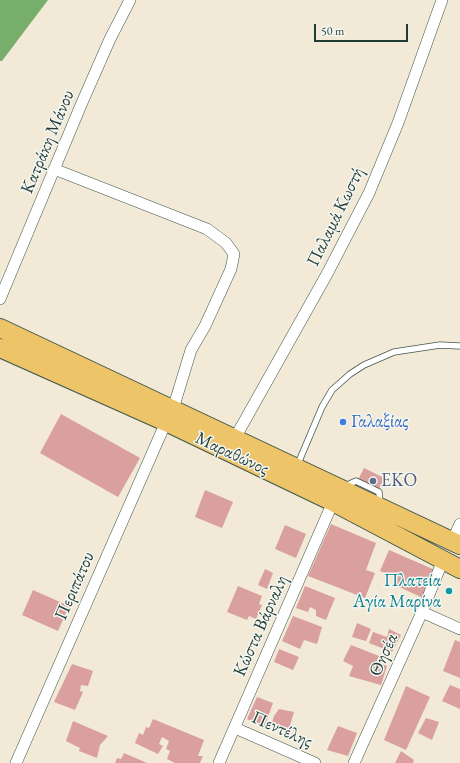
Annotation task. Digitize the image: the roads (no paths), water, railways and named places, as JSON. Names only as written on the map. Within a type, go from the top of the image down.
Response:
[{"type":"main road","name":"Μαραθώνος","points":[[0,328],[169,415],[337,495],[381,508],[456,544]]},
{"type":"main road","name":"Μαραθώνος","points":[[0,348],[169,415],[235,438],[296,467],[337,495],[460,569]]},
{"type":"street","name":"Κατράκη Μάνου","points":[[0,298],[110,39],[130,0]]},
{"type":"street","name":"Παλαμά Κωστή","points":[[235,438],[327,274],[369,193],[398,123],[442,0]]},
{"type":"street","name":"Περιπάτου","points":[[16,763],[169,415],[191,350],[205,326],[231,269],[234,254],[226,243],[207,229],[54,169]]},
{"type":"street","name":"Κώστα Βάρναλη","points":[[219,763],[337,495]]},
{"type":"street","points":[[456,544],[460,524]]},
{"type":"street","name":"Θησέα","points":[[354,763],[422,612],[443,560]]},
{"type":"street","points":[[422,612],[460,629]]},
{"type":"street","name":"Πεντέλης","points":[[235,728],[315,763]]},
{"type":"lane","points":[[296,467],[322,407],[332,390],[350,374],[364,365],[394,352],[440,345],[460,346]]},
{"type":"place","name":"Γαλαξίας","points":[[343,422]]},
{"type":"place","name":"EKO","points":[[373,481]]},
{"type":"place","name":"Πλατεία Αγία Μαρίνα","points":[[449,591]]}]
